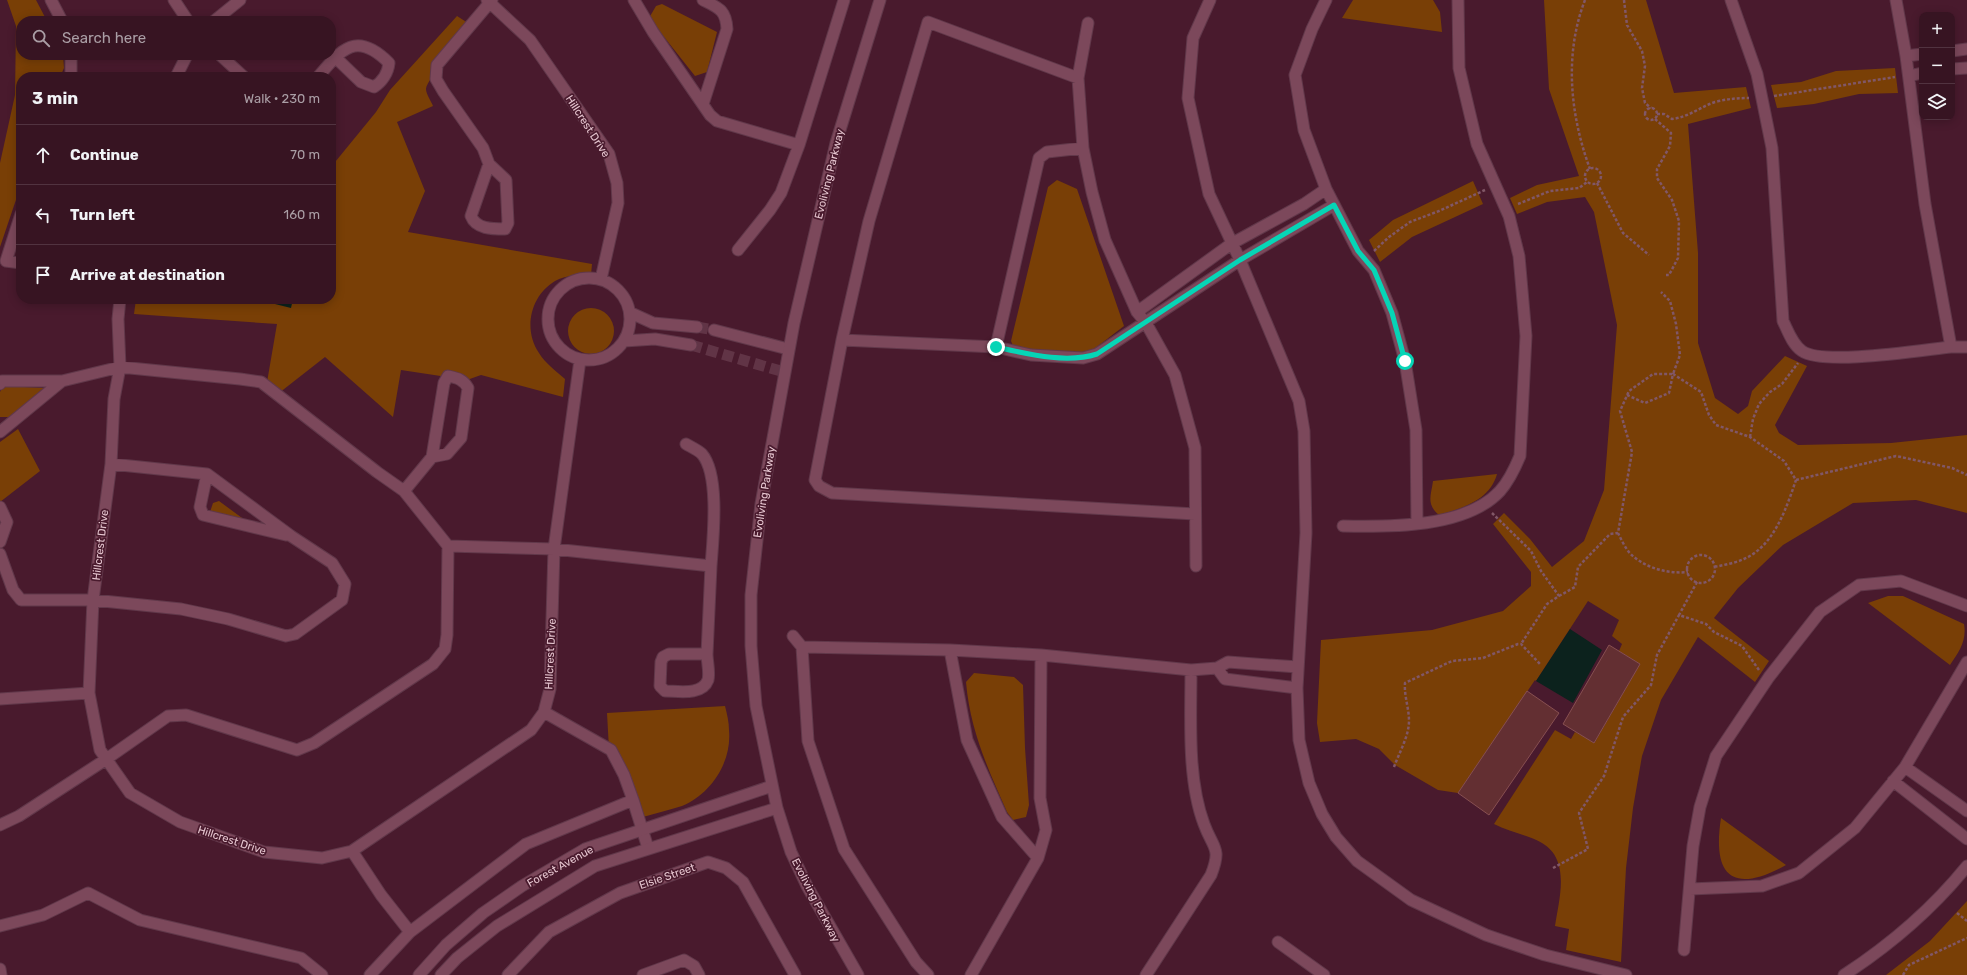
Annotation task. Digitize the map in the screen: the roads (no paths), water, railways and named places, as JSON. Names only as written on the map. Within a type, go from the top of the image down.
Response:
[{"type":"street","points":[[51,0],[59,16]]},
{"type":"street","points":[[174,0],[185,16]]},
{"type":"street","points":[[220,16],[240,0]]},
{"type":"street","points":[[634,0],[653,32],[710,115],[717,121],[799,145]]},
{"type":"street","points":[[703,0],[720,8],[726,19],[727,29],[703,104]]},
{"type":"street","points":[[738,250],[770,210],[781,193],[799,145],[844,0]]},
{"type":"street","name":"Evoliving Parkway","points":[[858,975],[807,886],[792,852],[777,808],[755,699],[751,646],[751,594],[761,504],[788,350],[836,143],[880,0]]},
{"type":"street","points":[[1210,0],[1193,38],[1188,98],[1210,194],[1231,244],[1240,260],[1299,401],[1304,431],[1306,533],[1297,688],[1299,740],[1309,783],[1322,814],[1336,838],[1357,861],[1411,900],[1480,933],[1545,955],[1626,975]]},
{"type":"street","points":[[1326,0],[1312,29],[1295,75],[1304,130],[1326,189],[1358,251],[1374,270],[1392,313],[1405,361],[1416,430],[1417,524]]},
{"type":"street","points":[[1343,526],[1395,527],[1417,524],[1446,519],[1484,505],[1500,491],[1512,474],[1520,456],[1526,336],[1519,256],[1506,208],[1477,144],[1459,68],[1458,0]]},
{"type":"street","points":[[1731,0],[1757,74],[1772,148],[1783,321],[1795,345],[1805,353],[1812,356],[1835,358],[1951,347],[1967,347]]},
{"type":"street","points":[[1896,0],[1909,76],[1925,204],[1951,347]]},
{"type":"street","points":[[490,1],[437,66],[436,79],[456,112],[483,148],[490,164],[506,180],[508,223],[505,230],[480,226],[473,222],[471,216],[490,164]]},
{"type":"street","name":"Hillcrest Drive","points":[[490,1],[530,40],[610,154],[617,183],[618,203],[602,279]]},
{"type":"street","points":[[1078,78],[928,22],[869,221],[842,340],[815,480],[819,486],[832,493],[1195,514]]},
{"type":"street","points":[[1088,23],[1078,78],[1083,148],[1092,192],[1106,240],[1138,312],[1146,323],[1175,375],[1196,448],[1196,566]]},
{"type":"street","points":[[336,55],[353,45],[364,46],[384,58],[389,63],[388,69],[380,83],[374,87],[361,82],[336,57]]},
{"type":"street","points":[[1955,51],[1967,49]]},
{"type":"street","points":[[1906,56],[1919,54]]},
{"type":"street","points":[[70,72],[71,60]]},
{"type":"street","points":[[178,72],[184,60]]},
{"type":"street","points":[[225,60],[239,72]]},
{"type":"street","points":[[322,72],[332,60]]},
{"type":"street","points":[[1955,69],[1967,68]]},
{"type":"street","points":[[1909,76],[1919,74]]},
{"type":"street","points":[[996,347],[1039,158],[1047,152],[1083,148]]},
{"type":"street","points":[[1138,312],[1231,244],[1304,204],[1326,189]]},
{"type":"street","points":[[842,340],[996,347],[1031,355],[1083,358],[1097,354],[1240,260],[1334,205]]},
{"type":"street","points":[[16,230],[6,261],[16,262]]},
{"type":"street","points":[[591,277],[602,279],[618,288],[624,296],[631,313],[629,332],[624,342],[618,349],[600,359],[580,360],[571,356],[556,343],[548,324],[551,304],[563,287],[571,282],[591,277]]},
{"type":"street","name":"Hillcrest Drive","points":[[119,304],[118,318],[120,367],[114,399],[110,464],[93,600],[89,693],[100,750],[105,760],[130,793],[180,822],[264,852],[322,858],[352,851],[531,730],[544,712],[550,689],[554,549],[580,360]]},
{"type":"street","points":[[631,313],[653,323],[697,327]]},
{"type":"street","points":[[714,330],[788,350]]},
{"type":"street","points":[[624,342],[655,339],[691,345]]},
{"type":"street","points":[[0,384],[2,381],[62,381],[120,367],[261,382],[377,472],[404,491],[448,546],[447,635],[445,649],[433,664],[314,743],[297,750],[186,715],[168,716],[105,760],[19,816],[0,825]]},
{"type":"street","points":[[404,491],[432,457],[444,383],[448,376],[457,378],[465,383],[468,388],[461,438],[448,454],[432,457]]},
{"type":"street","points":[[0,432],[62,381]]},
{"type":"street","points":[[686,444],[702,454],[710,474],[715,511],[707,654],[708,680],[702,688],[696,691],[665,691],[660,686],[661,662],[663,657],[669,654],[707,654]]},
{"type":"street","points":[[0,554],[13,590],[21,600],[93,600],[180,609],[228,619],[286,636],[295,634],[342,600],[345,584],[332,563],[291,536],[207,474],[110,464]]},
{"type":"street","points":[[207,474],[200,507],[203,515],[291,536]]},
{"type":"street","points":[[0,507],[7,522],[0,542]]},
{"type":"street","points":[[448,546],[554,549],[711,566]]},
{"type":"street","points":[[1684,950],[1693,846],[1700,807],[1716,756],[1769,677],[1820,612],[1859,585],[1901,581],[1967,606]]},
{"type":"street","points":[[793,636],[802,647],[808,741],[844,849],[916,962],[928,975]]},
{"type":"street","points":[[802,647],[950,650],[1041,655],[1191,670],[1217,668],[1228,662],[1298,667]]},
{"type":"street","points":[[950,650],[967,740],[1002,817],[1038,858]]},
{"type":"street","points":[[972,975],[1038,858],[1046,830],[1040,798],[1041,655]]},
{"type":"street","points":[[1690,889],[1762,886],[1799,873],[1855,828],[1904,767],[1967,662]]},
{"type":"street","points":[[1217,668],[1225,679],[1297,688]]},
{"type":"street","points":[[1146,975],[1211,875],[1217,859],[1215,849],[1204,824],[1194,781],[1191,745],[1191,670]]},
{"type":"street","points":[[0,699],[89,693]]},
{"type":"street","points":[[544,712],[611,750],[624,775],[648,848]]},
{"type":"street","points":[[1904,767],[1967,810]]},
{"type":"street","points":[[1893,781],[1967,839]]},
{"type":"street","name":"Forest Avenue","points":[[419,975],[446,945],[483,913],[522,886],[585,849],[772,786]]},
{"type":"street","points":[[370,975],[410,932],[526,844],[633,800]]},
{"type":"street","name":"Forest Avenue","points":[[441,975],[456,958],[497,926],[536,900],[595,866],[777,808]]},
{"type":"street","points":[[352,851],[381,895],[410,932]]},
{"type":"street","name":"Elsie Street","points":[[508,975],[549,932],[620,893],[708,862],[726,868],[742,882],[795,975]]},
{"type":"street","points":[[1844,975],[1869,959],[1895,938],[1937,898],[1967,866]]},
{"type":"street","points":[[0,926],[43,915],[88,893],[140,920],[301,958],[322,975]]},
{"type":"street","points":[[1278,942],[1324,975]]},
{"type":"street","points":[[643,975],[684,960],[694,966],[699,975]]},
{"type":"street","points":[[0,969],[1,975]]},
{"type":"tunnel","points":[[697,327],[714,330]]},
{"type":"tunnel","points":[[691,345],[784,372]]}]
